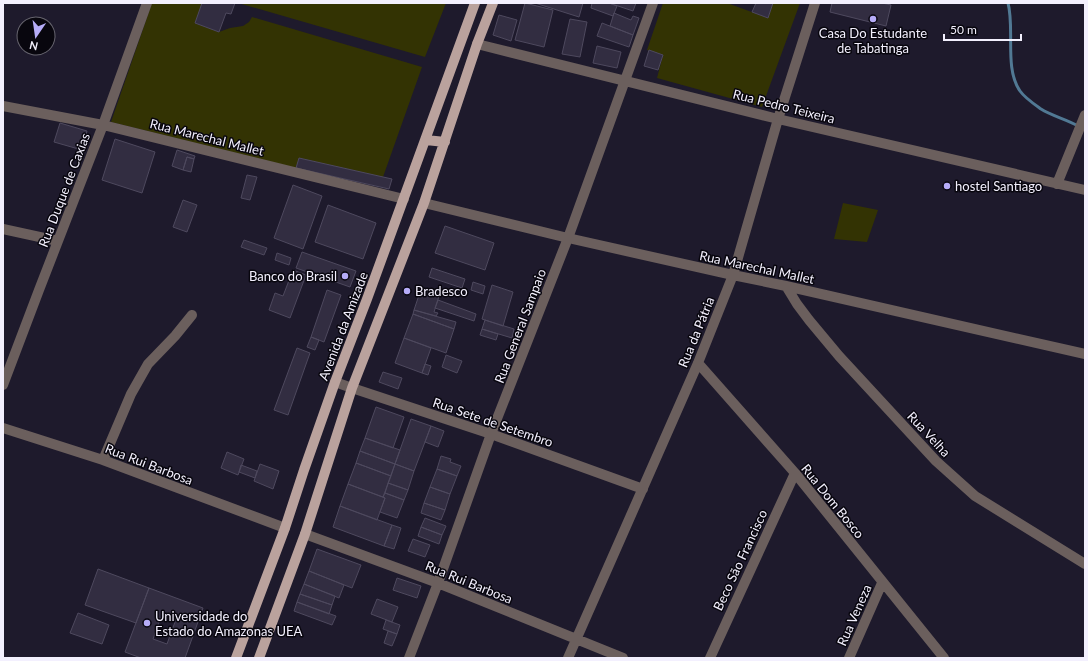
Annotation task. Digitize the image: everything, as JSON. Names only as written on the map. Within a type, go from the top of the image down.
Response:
[{"type":"main road","name":"Avenida da Amizade","points":[[236,658],[285,528],[335,382],[426,140],[475,3]]},
{"type":"main road","points":[[259,658],[305,534],[352,388],[424,203],[477,44],[493,3]]},
{"type":"main road","points":[[426,140],[445,142]]},
{"type":"main road","points":[[367,299],[385,305]]},
{"type":"street","name":"Rua Duque de Caxias","points":[[3,385],[103,125],[147,3]]},
{"type":"street","name":"Rua General Sampaio","points":[[408,658],[438,583],[491,434],[568,238],[653,3]]},
{"type":"street","name":"Rua da Pátria","points":[[568,658],[698,363],[733,275],[778,118],[815,3]]},
{"type":"street","name":"Rua Pedro Teixeira","points":[[477,44],[778,118],[1085,190]]},
{"type":"street","name":"Rua Marechal Mallet","points":[[3,106],[103,125],[404,199]]},
{"type":"street","points":[[1057,184],[1085,115]]},
{"type":"street","name":"Rua Marechal Mallet","points":[[424,203],[568,238],[1085,354]]},
{"type":"street","points":[[3,229],[58,241]]},
{"type":"street","name":"Rua Velha","points":[[786,286],[809,320],[839,356],[936,461],[975,496],[1085,564]]},
{"type":"street","points":[[103,460],[131,394],[148,364],[175,336],[192,315]]},
{"type":"street","name":"Rua Dom Bosco","points":[[698,363],[795,473],[882,583],[944,658]]},
{"type":"street","name":"Rua Sete de Setembro","points":[[335,382],[491,434],[643,489]]},
{"type":"street","name":"Rua Rui Barbosa","points":[[3,428],[103,460],[285,528]]},
{"type":"street","name":"Beco São Francisco","points":[[710,658],[795,473]]},
{"type":"street","name":"Rua Rui Barbosa","points":[[305,534],[438,583],[623,658]]},
{"type":"street","name":"Rua Veneza","points":[[849,658],[882,583]]},
{"type":"shaded area","points":[[152,3],[202,3],[195,23],[219,32],[230,28],[243,26],[249,22],[252,17],[422,67],[383,177],[299,158],[296,168],[111,122]]},
{"type":"shaded area","points":[[238,3],[446,3],[425,57]]},
{"type":"shaded area","points":[[663,3],[727,3],[768,18],[773,3],[800,3],[762,107],[657,78],[663,55],[647,50]]},
{"type":"shaded area","points":[[843,203],[878,210],[867,242],[834,239]]},
{"type":"building","points":[[202,3],[235,3],[231,14],[226,13],[219,32],[195,23]]},
{"type":"building","points":[[525,3],[553,10],[544,47],[515,40]]},
{"type":"building","points":[[535,3],[583,3],[579,17]]},
{"type":"building","points":[[592,3],[609,3],[617,6],[613,16],[591,8]]},
{"type":"building","points":[[609,3],[636,3],[633,11]]},
{"type":"building","points":[[756,3],[773,3],[768,18],[752,12]]},
{"type":"building","name":"Casa Do Estudante de Tabatinga","points":[[832,3],[882,3],[891,5],[886,26],[830,12]]},
{"type":"building","points":[[614,13],[631,20],[633,16],[639,18],[633,35],[610,26]]},
{"type":"building","points":[[499,15],[517,20],[511,41],[493,35]]},
{"type":"building","points":[[570,19],[587,22],[580,57],[562,54]]},
{"type":"building","points":[[602,23],[633,35],[629,47],[597,36]]},
{"type":"building","points":[[597,46],[621,52],[617,68],[593,63]]},
{"type":"building","points":[[649,50],[663,55],[658,70],[644,66]]},
{"type":"building","points":[[60,123],[87,131],[82,150],[54,142]]},
{"type":"building","points":[[115,139],[155,152],[142,193],[102,180]]},
{"type":"building","points":[[177,150],[195,156],[194,159],[187,157],[183,170],[172,166]]},
{"type":"building","points":[[187,157],[194,159],[191,172],[183,170]]},
{"type":"building","points":[[299,158],[392,179],[389,189],[296,168]]},
{"type":"building","points":[[247,175],[257,177],[250,200],[241,198]]},
{"type":"building","points":[[293,185],[322,196],[303,249],[274,238]]},
{"type":"building","points":[[183,200],[197,205],[187,232],[173,227]]},
{"type":"building","points":[[328,205],[376,223],[363,259],[315,242]]},
{"type":"building","points":[[445,226],[494,243],[485,270],[435,253]]},
{"type":"building","points":[[244,240],[267,248],[264,255],[241,247]]},
{"type":"building","points":[[302,252],[356,271],[350,287],[296,268]]},
{"type":"building","points":[[277,253],[291,258],[289,265],[275,260]]},
{"type":"building","points":[[432,268],[465,279],[462,288],[429,277]]},
{"type":"building","points":[[293,270],[306,275],[290,318],[269,310],[275,293],[283,296]]},
{"type":"building","points":[[473,282],[485,286],[483,294],[471,290]]},
{"type":"building","points":[[492,285],[513,292],[503,326],[482,319]]},
{"type":"building","points":[[421,289],[439,296],[434,312],[438,313],[436,316],[414,310]]},
{"type":"building","points":[[327,290],[341,295],[324,342],[311,337]]},
{"type":"building","points":[[438,300],[476,314],[474,321],[435,308]]},
{"type":"building","points":[[414,310],[456,322],[454,329],[413,314]]},
{"type":"building","points":[[413,314],[454,329],[446,353],[404,338]]},
{"type":"building","points":[[485,320],[514,329],[512,338],[482,329]]},
{"type":"building","points":[[482,329],[498,334],[496,340],[480,335]]},
{"type":"building","points":[[311,337],[319,340],[315,350],[307,347]]},
{"type":"building","points":[[404,338],[431,348],[422,373],[395,363]]},
{"type":"building","points":[[297,348],[310,353],[288,415],[274,410]]},
{"type":"building","points":[[446,355],[462,361],[457,373],[442,367]]},
{"type":"building","points":[[425,364],[431,366],[428,375],[422,373]]},
{"type":"building","points":[[383,372],[402,378],[398,389],[379,382]]},
{"type":"building","points":[[376,407],[404,417],[393,448],[365,438]]},
{"type":"building","points":[[411,419],[431,426],[414,471],[395,464]]},
{"type":"building","points":[[431,426],[444,431],[438,447],[425,442]]},
{"type":"building","points":[[365,438],[400,450],[395,464],[360,451]]},
{"type":"building","points":[[360,451],[395,464],[391,476],[356,463]]},
{"type":"building","points":[[227,452],[244,459],[238,475],[221,468]]},
{"type":"building","points":[[441,456],[451,459],[450,462],[461,466],[457,476],[437,469]]},
{"type":"building","points":[[356,463],[391,476],[383,497],[348,484]]},
{"type":"building","points":[[260,464],[279,471],[273,489],[254,481]]},
{"type":"building","points":[[395,464],[414,471],[408,490],[388,483]]},
{"type":"building","points":[[241,465],[257,471],[255,478],[239,472]]},
{"type":"building","points":[[437,469],[457,476],[450,494],[430,487]]},
{"type":"building","points":[[388,483],[408,490],[404,500],[385,493]]},
{"type":"building","points":[[348,484],[385,498],[377,520],[340,506]]},
{"type":"building","points":[[430,487],[450,494],[445,510],[424,503]]},
{"type":"building","points":[[385,493],[404,500],[397,518],[380,512],[385,498],[383,497]]},
{"type":"building","points":[[424,503],[445,510],[441,520],[421,513]]},
{"type":"building","points":[[340,506],[392,525],[384,546],[333,527]]},
{"type":"building","points":[[425,518],[446,526],[442,535],[421,527]]},
{"type":"building","points":[[392,525],[401,528],[394,549],[384,546]]},
{"type":"building","points":[[421,527],[442,535],[439,544],[418,536]]},
{"type":"building","points":[[413,539],[430,545],[425,557],[408,551]]},
{"type":"building","points":[[317,549],[361,565],[352,588],[309,571]]},
{"type":"building","points":[[98,569],[149,588],[136,623],[85,605]]},
{"type":"building","points":[[309,571],[344,585],[339,598],[304,584]]},
{"type":"building","points":[[397,578],[421,586],[417,598],[393,590]]},
{"type":"building","points":[[304,584],[335,596],[332,605],[300,594]]},
{"type":"building","name":"Universidade do Estado do Amazonas UEA","points":[[149,588],[203,608],[185,658],[141,658],[125,652]],"holes":[[[161,617],[175,622],[167,644],[153,639]]]},
{"type":"building","points":[[300,594],[332,605],[329,614],[297,602]]},
{"type":"building","points":[[377,599],[398,607],[392,622],[371,614]]},
{"type":"building","points":[[297,602],[336,616],[332,625],[294,611]]},
{"type":"building","points":[[78,613],[109,625],[102,644],[70,633]]},
{"type":"building","points":[[386,620],[400,625],[397,634],[383,629]]},
{"type":"building","points":[[388,631],[397,634],[392,646],[384,643]]},
{"type":"waterway","points":[[1008,3],[1011,24],[1012,71],[1015,82],[1020,91],[1041,109],[1078,126]]},
{"type":"place","name":"Casa Do Estudante de Tabatinga","points":[[873,19]]},
{"type":"place","name":"hostel Santiago","points":[[947,186]]},
{"type":"place","name":"Banco do Brasil","points":[[345,276]]},
{"type":"place","name":"Bradesco","points":[[407,291]]},
{"type":"place","name":"Universidade do Estado do Amazonas UEA","points":[[147,623]]}]
